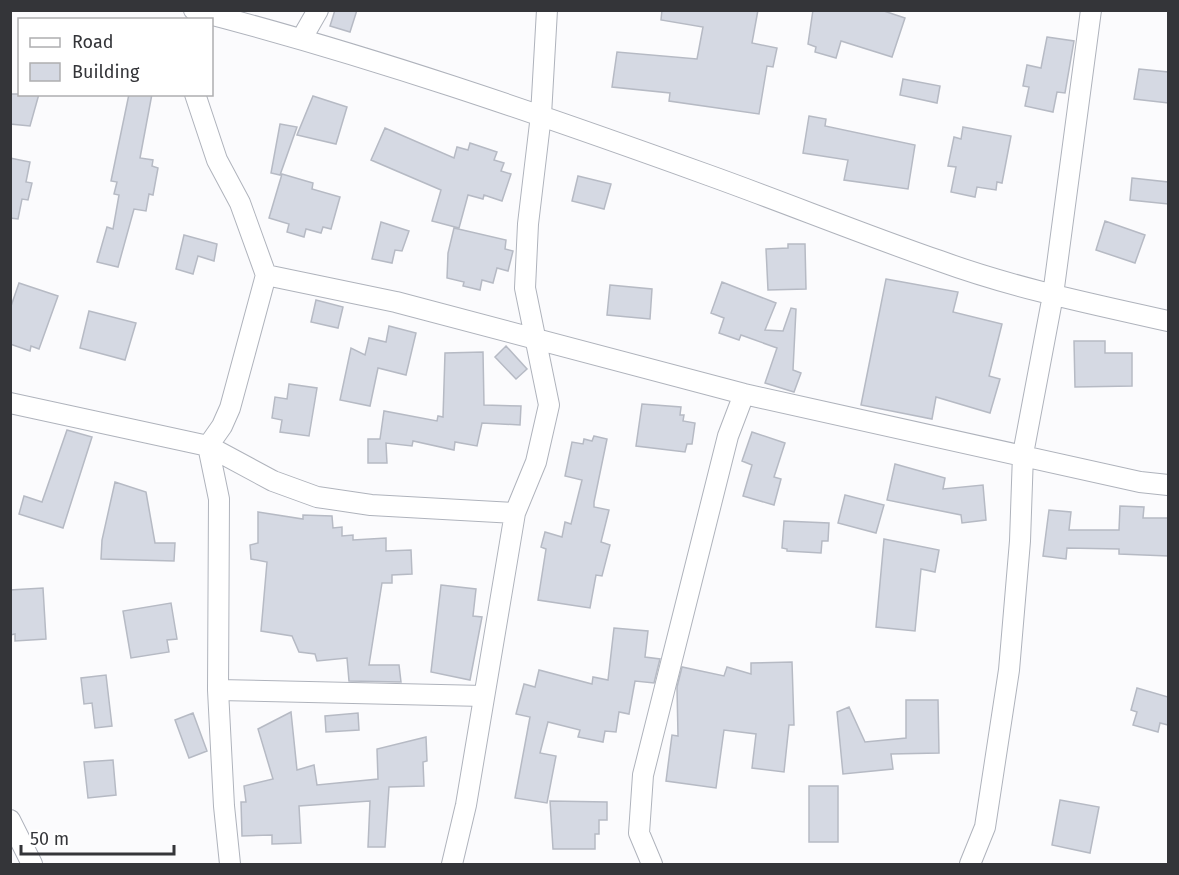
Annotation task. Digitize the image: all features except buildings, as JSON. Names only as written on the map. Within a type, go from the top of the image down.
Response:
[{"type":"street","points":[[194,10],[302,38],[541,115],[810,211],[941,262],[1053,295],[1168,321]]},
{"type":"street","points":[[302,38],[318,10]]},
{"type":"street","points":[[452,864],[466,805],[515,513],[536,462],[549,405],[525,288],[528,224],[541,115],[547,10]]},
{"type":"street","points":[[970,864],[985,827],[1009,670],[1020,541],[1023,454],[1053,295],[1091,10]]},
{"type":"street","points":[[196,96],[217,160],[240,203],[266,275],[230,408],[222,426],[208,446],[219,499],[218,690],[224,806],[230,864]]},
{"type":"street","points":[[266,275],[396,302],[535,341],[744,394],[1023,454],[1140,482],[1168,485]]},
{"type":"street","points":[[652,864],[639,833],[643,774],[728,436],[744,394]]},
{"type":"street","points":[[10,403],[208,446],[273,481],[317,497],[371,505],[515,513]]},
{"type":"street","points":[[218,690],[484,696]]},
{"type":"street","points":[[10,820],[32,864]]}]
